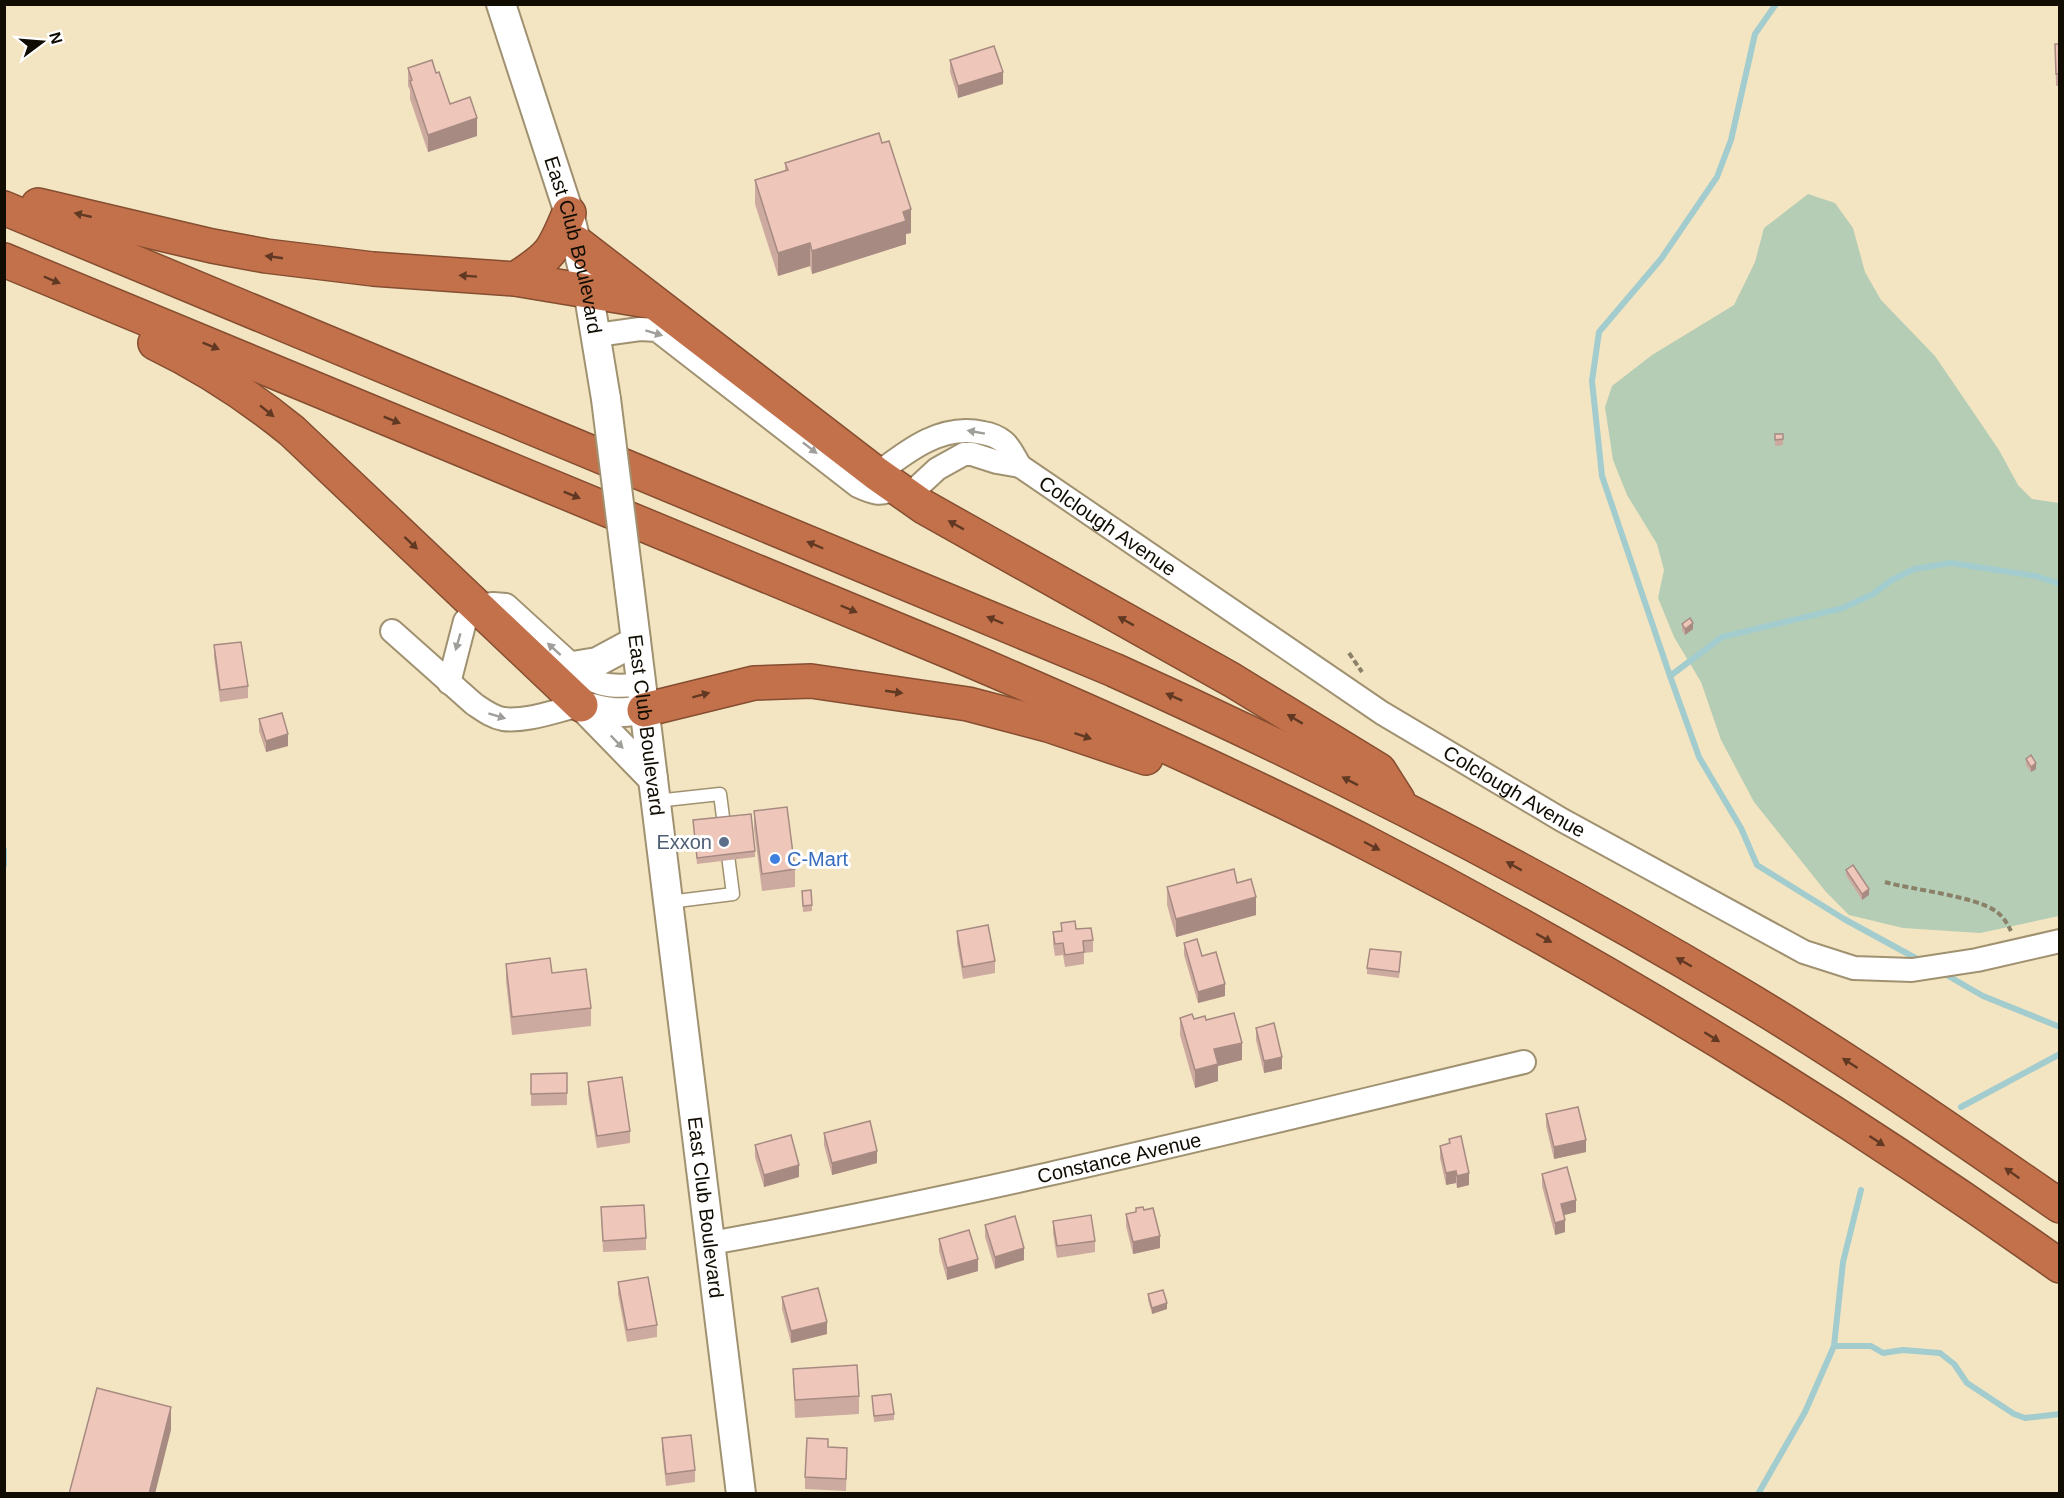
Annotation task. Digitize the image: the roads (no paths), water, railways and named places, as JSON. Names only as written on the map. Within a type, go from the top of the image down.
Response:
[{"type":"highway","points":[[4,197],[212,246],[266,256],[373,269],[515,279],[651,302]]},
{"type":"highway","points":[[4,208],[1114,669],[1286,749],[1518,868],[1736,992],[1920,1109],[2060,1206]]},
{"type":"highway","points":[[515,279],[540,263],[573,228],[651,302],[893,486],[924,507],[1232,680],[1379,770],[1402,807]]},
{"type":"highway","points":[[4,260],[958,655],[1095,714],[1360,840],[1471,898],[1647,997],[1808,1096],[1908,1161],[2060,1266]]},
{"type":"highway","points":[[99,299],[115,325],[173,352],[224,380],[267,411],[325,461],[581,705]]},
{"type":"highway","points":[[643,697],[754,683],[811,681],[929,697],[1048,724],[1147,758],[1263,793]]},
{"type":"street","name":"East Club Boulevard","points":[[501,4],[573,228],[597,334],[741,1494]]},
{"type":"street","points":[[597,334],[640,329],[657,330],[858,486],[879,494],[887,493],[893,486]]},
{"type":"street","name":"Colclough Avenue","points":[[893,486],[917,446],[944,434],[956,430],[976,431],[1000,439],[1020,465],[1382,713],[1562,820],[1804,952],[1854,968],[1893,970],[1945,966],[2060,941]]},
{"type":"street","name":"Colclough Avenue","points":[[893,486],[937,469],[964,454],[1020,465]]},
{"type":"street","points":[[449,683],[465,621],[477,606],[506,605],[585,677],[599,684],[613,686],[643,697]]},
{"type":"street","points":[[392,630],[474,704],[489,714],[501,718],[519,719],[581,705],[621,714],[643,697]]},
{"type":"street","points":[[573,666],[597,662],[636,641]]},
{"type":"street","points":[[581,705],[655,790]]},
{"type":"street","name":"Constance Avenue","points":[[711,1243],[848,1217],[1016,1181],[1524,1062]]},
{"type":"lane","points":[[655,790],[720,794],[733,894],[669,902]]},
{"type":"waterway","points":[[1776,4],[1755,34],[1731,140],[1717,177],[1661,259],[1599,332],[1592,381],[1602,476],[1699,757],[1741,828],[1757,865],[1844,919],[1921,961]]},
{"type":"waterway","points":[[1670,676],[1722,637],[1843,608],[1873,594],[1892,580],[1914,569],[1951,563],[2036,576],[2060,584]]},
{"type":"waterway","points":[[4,850],[4,865]]},
{"type":"waterway","points":[[1943,973],[1983,996],[2060,1027]]},
{"type":"waterway","points":[[1961,1107],[2060,1054]]},
{"type":"waterway","points":[[1758,1494],[1805,1412],[1834,1346],[1843,1262],[1861,1190]]},
{"type":"waterway","points":[[1834,1346],[1871,1346],[1883,1353],[1903,1350],[1940,1353],[1954,1364],[1967,1383],[2014,1414],[2025,1418],[2060,1414]]},
{"type":"place","name":"Exxon","points":[[724,842]]},
{"type":"place","name":"C-Mart","points":[[775,859]]}]
